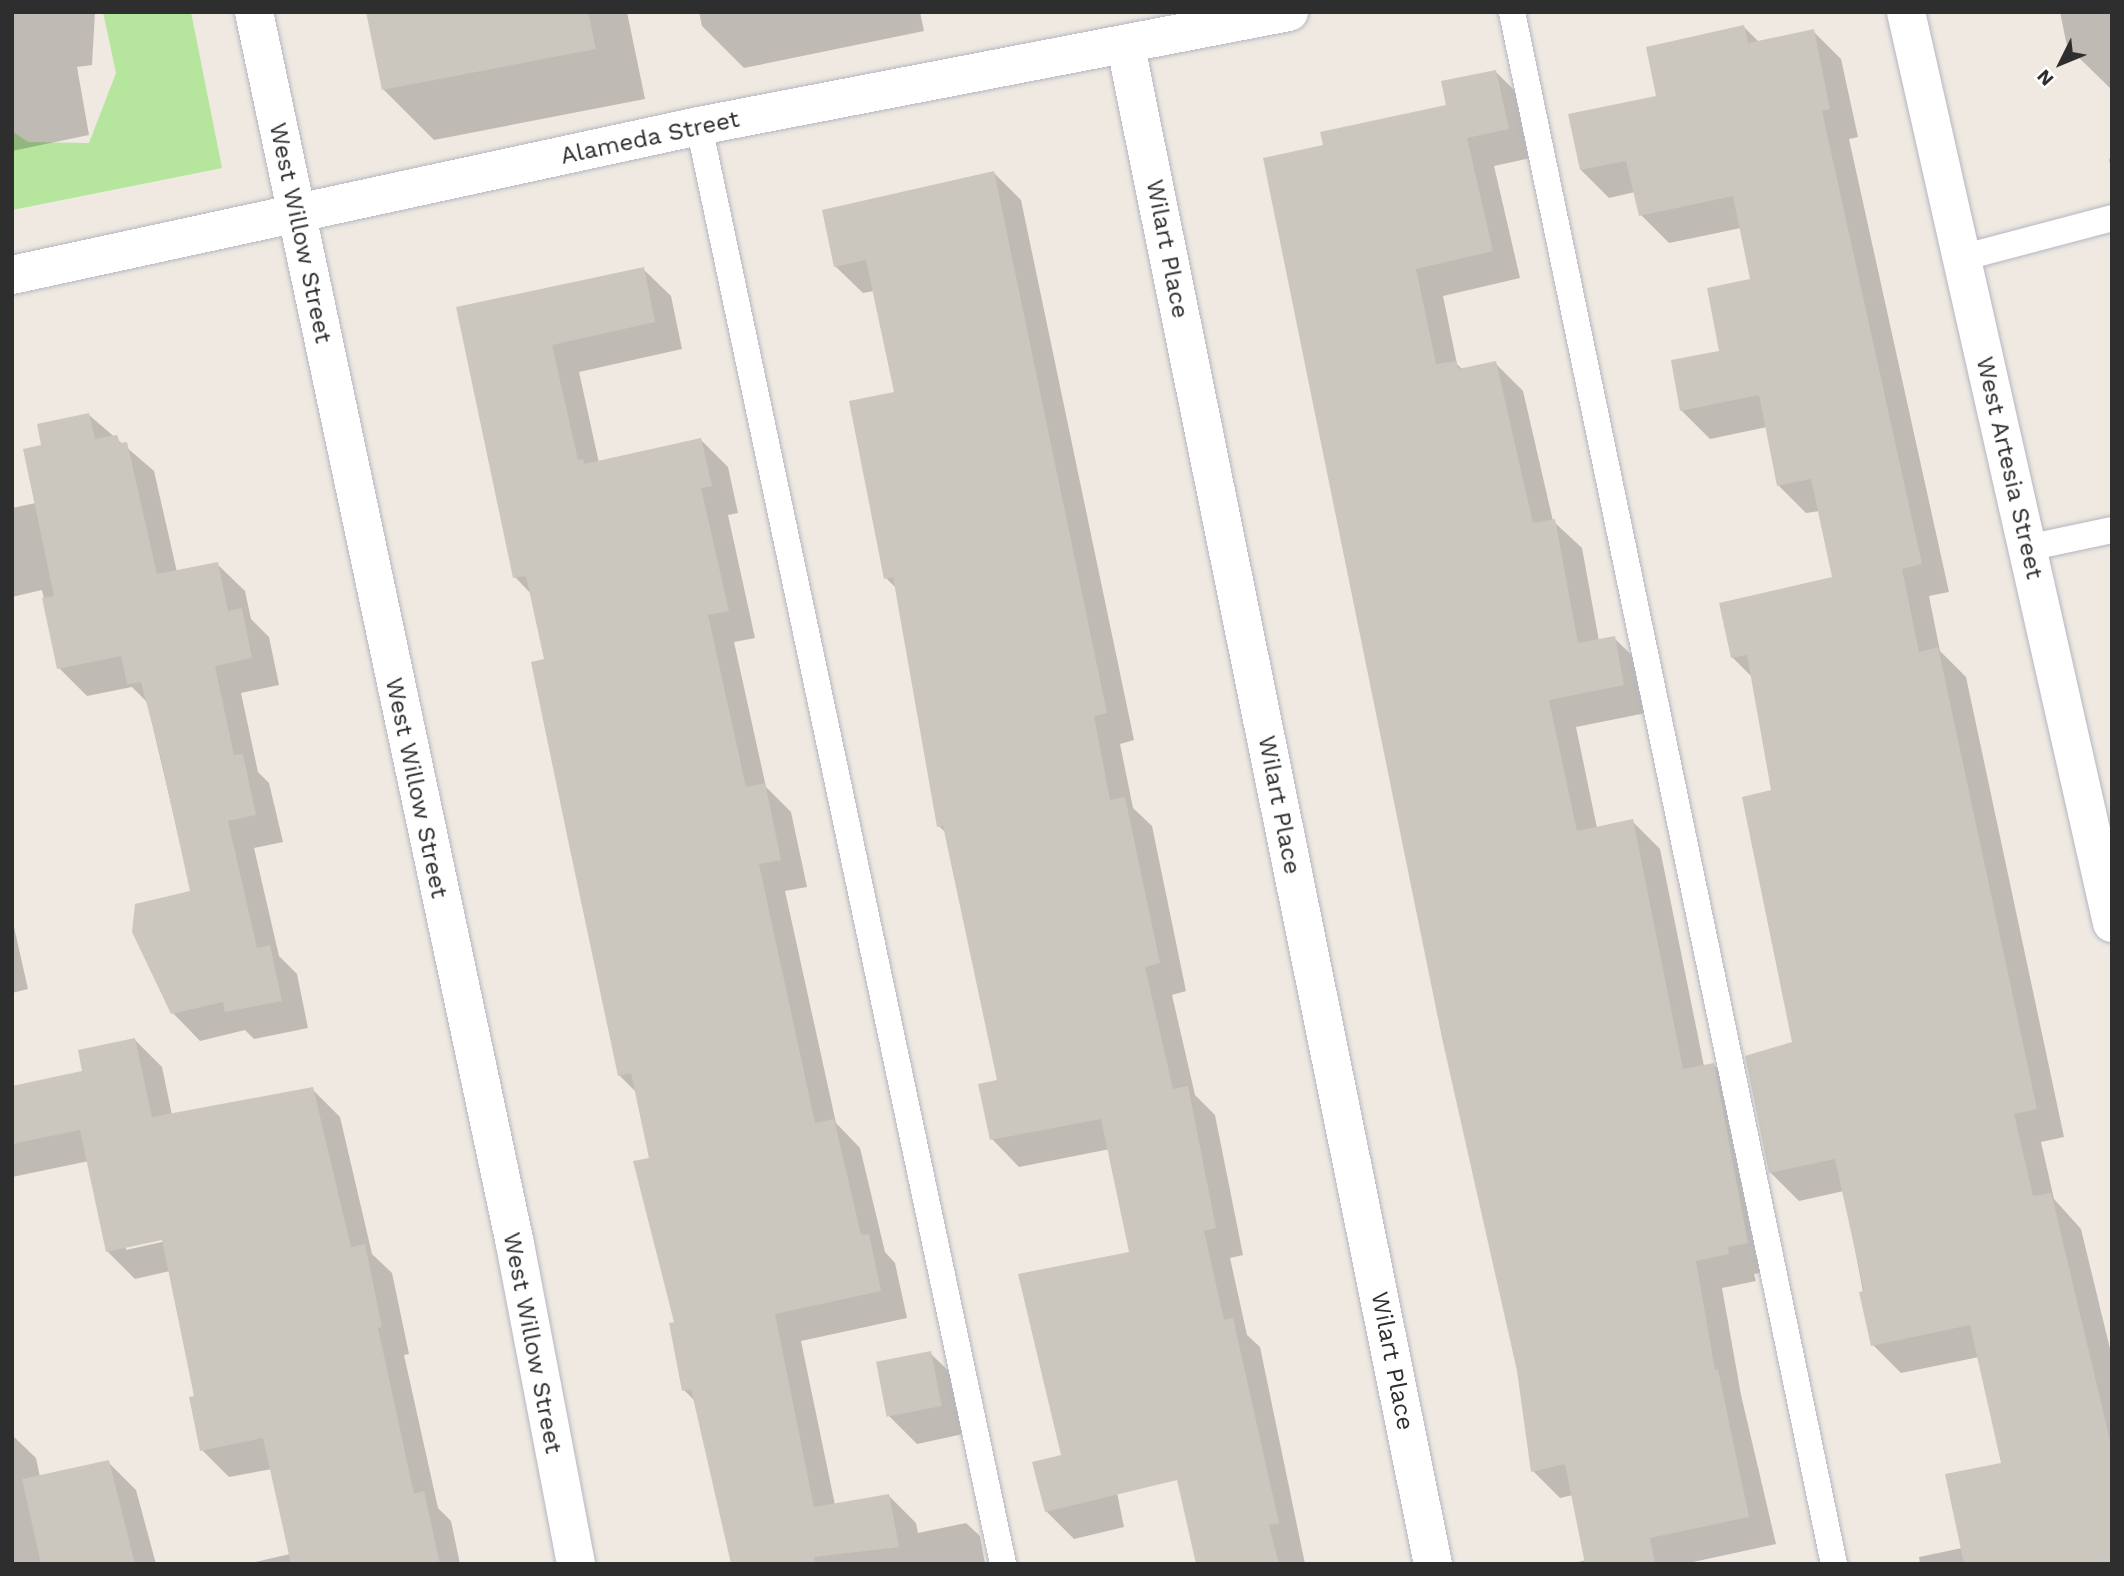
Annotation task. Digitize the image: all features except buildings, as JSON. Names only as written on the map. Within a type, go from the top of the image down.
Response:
[{"type":"street","name":"West Willow Street","points":[[254,12],[515,1244],[576,1564]]},
{"type":"street","name":"Alameda Street","points":[[12,275],[699,126],[1126,47],[1289,12]]},
{"type":"street","name":"West Artesia Street","points":[[1906,12],[2112,923]]},
{"type":"street","name":"Wilart Place","points":[[1126,47],[1433,1564]]},
{"type":"lane","points":[[1512,12],[1834,1564]]},
{"type":"lane","points":[[699,126],[1003,1564]]},
{"type":"lane","points":[[1961,258],[2112,218]]},
{"type":"lane","points":[[2027,548],[2112,530]]},
{"type":"green space","points":[[103,12],[191,12],[222,168],[12,210],[12,131],[28,142],[89,143],[116,73]]}]
